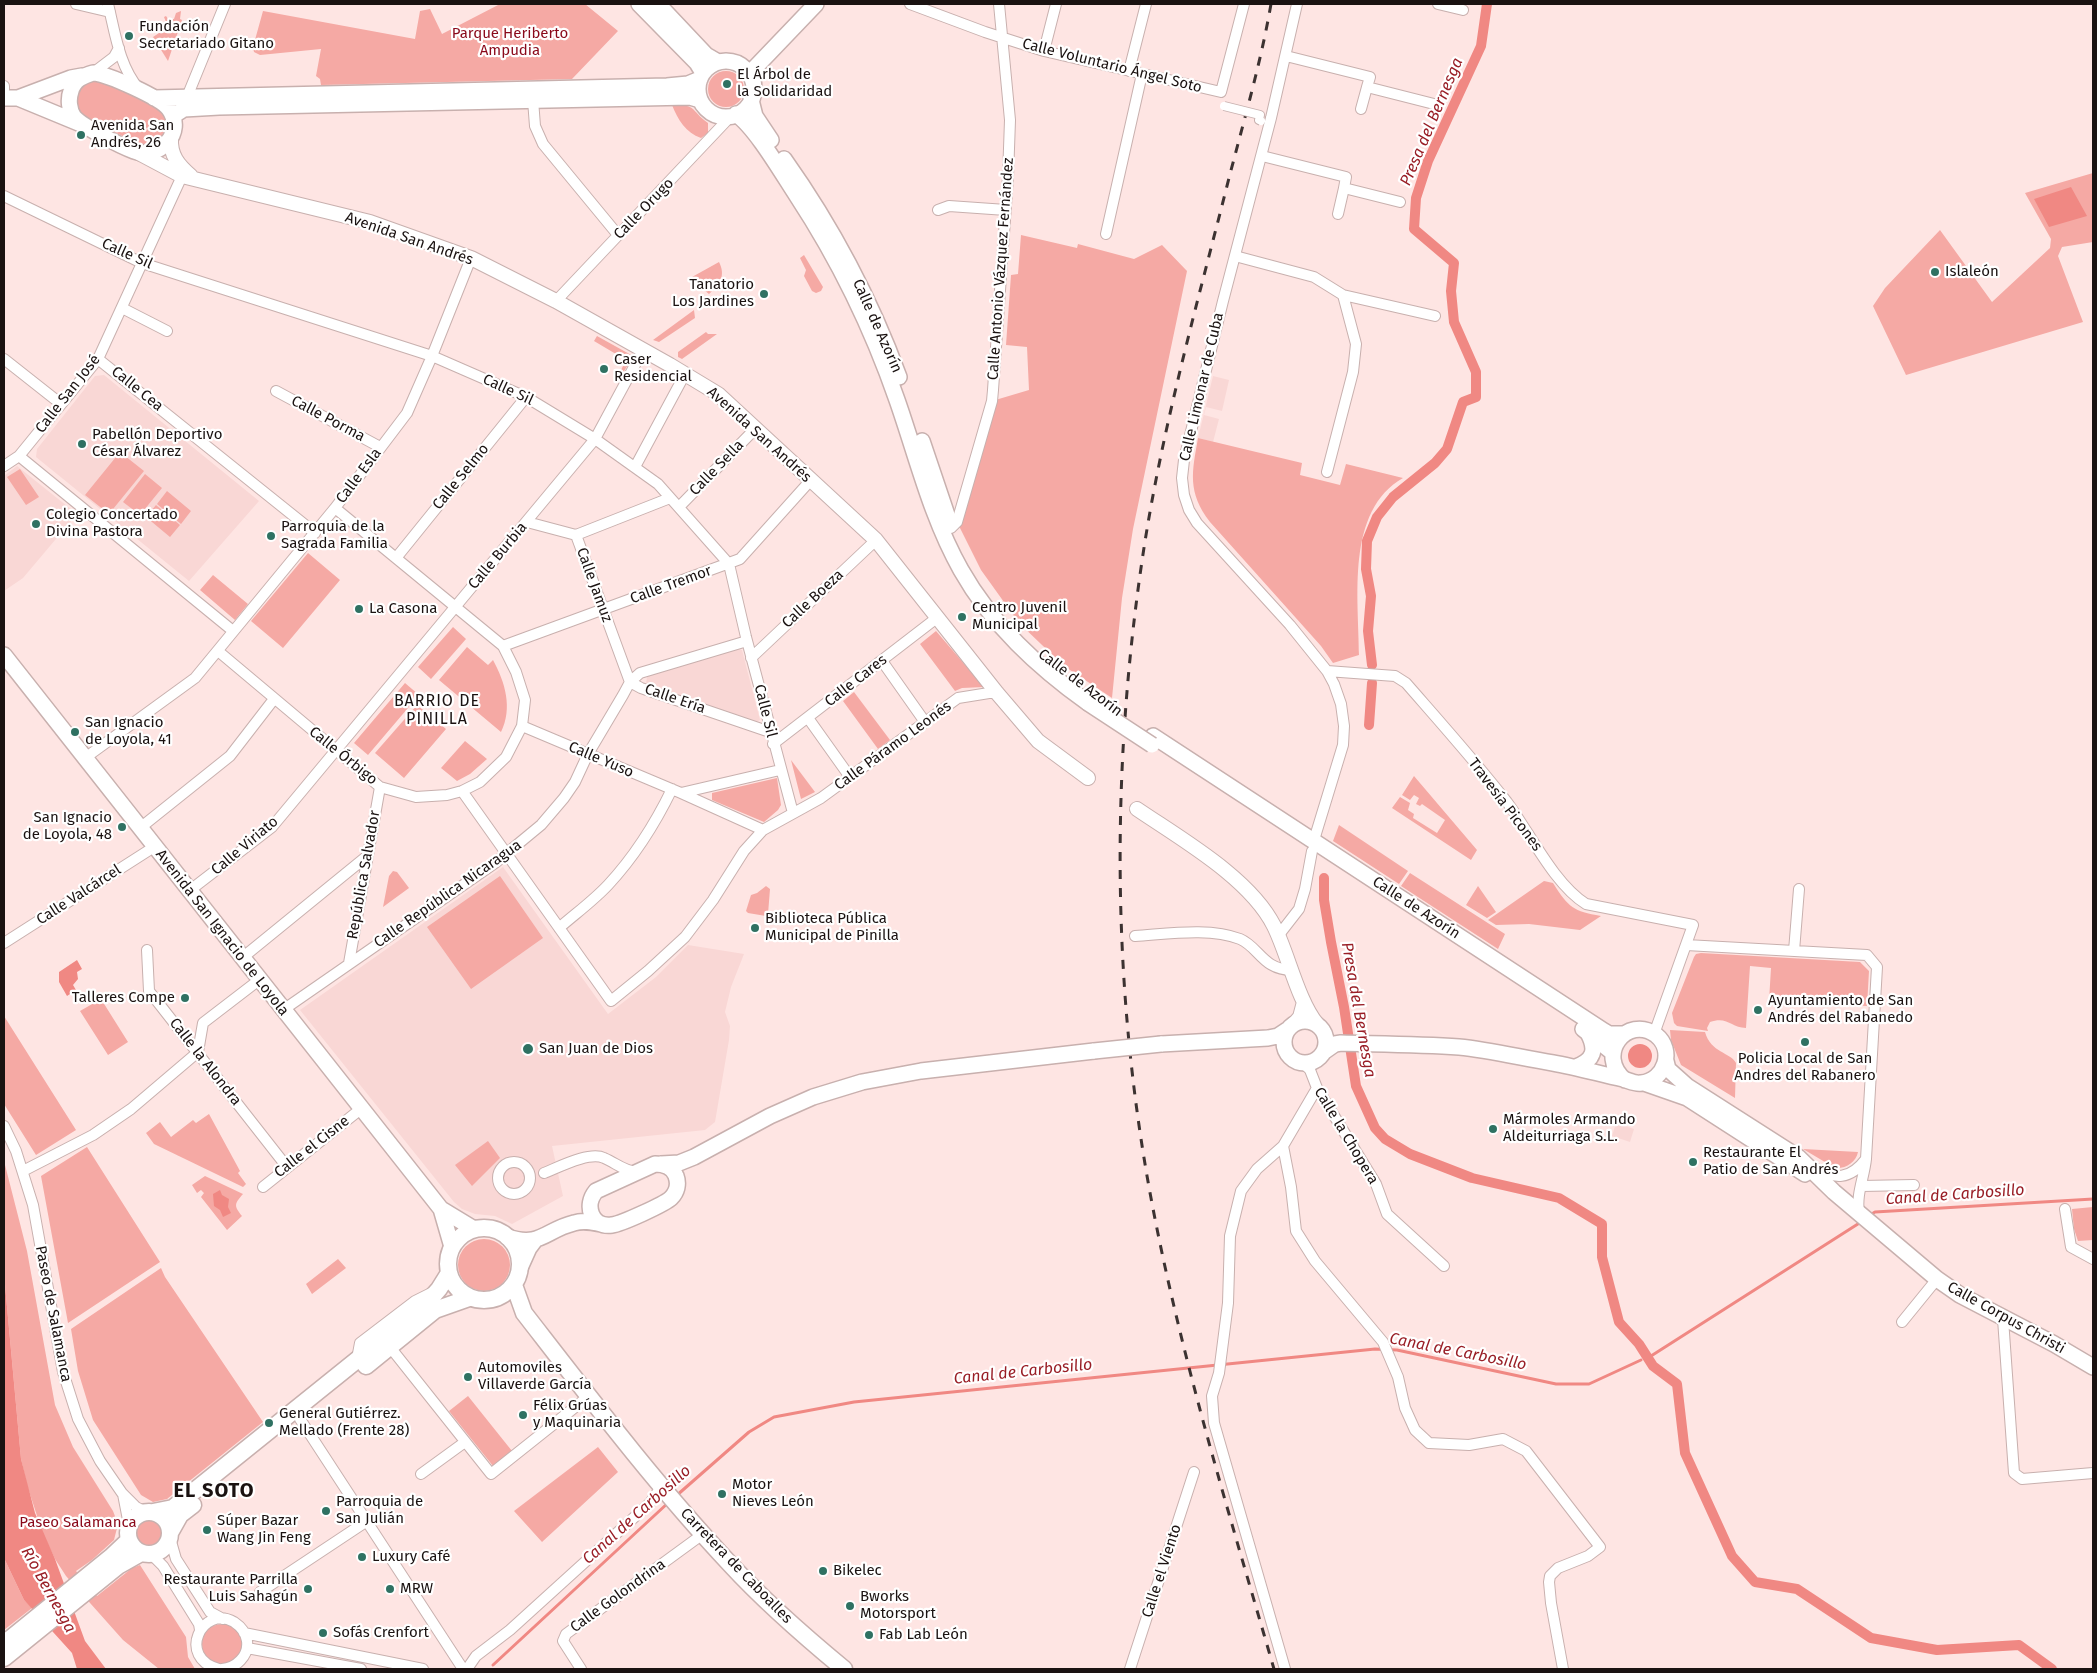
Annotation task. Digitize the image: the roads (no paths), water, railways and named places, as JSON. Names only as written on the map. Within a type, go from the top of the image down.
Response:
[{"type":"main road","points":[[639,4],[698,63],[701,76]]},
{"type":"main road","points":[[658,4],[706,55],[718,62]]},
{"type":"main road","points":[[749,74],[813,5]]},
{"type":"main road","points":[[173,116],[184,109],[205,108],[690,96],[700,100],[716,115],[734,115],[743,111],[751,100],[754,86],[749,74],[739,64],[718,62],[707,68],[701,76],[698,86],[700,100]]},
{"type":"main road","points":[[87,127],[74,117],[71,111],[70,97],[74,83],[90,74]]},
{"type":"main road","points":[[90,74],[108,76],[165,104],[173,116],[174,124],[171,138],[162,148],[156,152],[148,153],[134,151],[87,127],[11,98],[71,78],[90,74]]},
{"type":"main road","points":[[149,96],[188,97],[682,85],[701,76]]},
{"type":"main road","name":"Calle de Azorín","points":[[751,100],[758,121],[827,224],[881,327],[951,528],[991,600],[1015,630],[1089,698]]},
{"type":"main road","name":"Calle de Azorín","points":[[734,115],[752,131],[775,163],[817,228],[843,274],[872,336],[897,399],[930,502],[961,570],[1004,630],[1027,655],[1054,678],[1089,698],[1313,846],[1604,1031],[1609,1034],[1624,1034]]},
{"type":"main road","name":"Avenida San Ignacio de Loyola","points":[[4,655],[441,1210]]},
{"type":"main road","name":"Calle de Azorín","points":[[1313,846],[1588,1033],[1612,1053]]},
{"type":"main road","points":[[572,1223],[584,1210],[596,1191],[608,1185],[650,1165],[679,1163],[694,1157],[770,1116],[813,1097],[862,1082],[921,1071],[1094,1051],[1161,1044],[1268,1038],[1303,1021],[1321,1029],[1330,1039],[1347,1044]]},
{"type":"main road","points":[[1287,1052],[1284,1039],[1291,1027]]},
{"type":"main road","points":[[1314,1061],[1326,1046],[1321,1029]]},
{"type":"main road","points":[[1268,1038],[1278,1044],[1294,1060],[1314,1061],[1335,1044],[1461,1048],[1576,1067],[1638,1084],[1658,1076],[1666,1061],[1664,1046],[1654,1034],[1639,1030],[1624,1034],[1618,1040],[1612,1053],[1601,1064],[1592,1068],[1576,1067]]},
{"type":"main road","points":[[1576,1067],[1585,1064],[1592,1055],[1592,1041],[1588,1033]]},
{"type":"main road","points":[[1612,1053],[1615,1068],[1625,1080]]},
{"type":"main road","name":"Calle Corpus Christi","points":[[1666,1061],[1668,1069],[1676,1077],[1710,1102],[1798,1157],[1834,1192],[1960,1295],[2003,1319],[2092,1362]]},
{"type":"main road","name":"Calle Corpus Christi","points":[[1644,1083],[1687,1098],[1834,1192]]},
{"type":"main road","points":[[452,1247],[458,1239],[474,1229],[485,1228],[498,1231],[507,1237],[526,1242],[535,1240],[572,1223],[588,1221],[601,1224],[617,1224],[666,1201],[675,1194],[681,1174],[694,1157]]},
{"type":"main road","points":[[661,1164],[666,1165],[675,1172],[678,1183]]},
{"type":"main road","points":[[590,1200],[590,1212],[596,1221],[601,1224]]},
{"type":"main road","points":[[441,1210],[474,1229]]},
{"type":"main road","points":[[441,1210],[452,1247],[449,1273],[452,1282],[458,1290],[470,1298]]},
{"type":"main road","points":[[507,1237],[517,1251],[520,1268]]},
{"type":"main road","points":[[487,1300],[498,1298],[514,1285],[529,1248],[535,1240]]},
{"type":"main road","points":[[87,1584],[129,1533],[133,1519],[149,1512],[165,1511],[173,1508],[354,1366],[424,1306],[439,1289],[449,1273]]},
{"type":"main road","name":"Carretera de Caboalles","points":[[514,1285],[524,1313],[669,1495],[703,1534],[775,1609],[844,1669]]},
{"type":"main road","points":[[4,1658],[13,1641],[87,1584],[118,1566],[146,1554],[164,1549],[180,1515],[300,1419],[354,1366],[390,1347],[435,1310],[470,1298],[487,1300],[524,1313]]},
{"type":"main road","points":[[149,1512],[166,1519],[170,1535]]},
{"type":"main road","points":[[129,1533],[132,1546],[146,1554]]},
{"type":"street","points":[[76,4],[109,8],[119,48],[134,82],[149,96]]},
{"type":"street","points":[[188,97],[224,4]]},
{"type":"street","name":"Calle Voluntario Ángel Soto","points":[[910,4],[1044,51],[1221,92],[1244,4]]},
{"type":"street","name":"Calle Antonio Vázquez Fernández","points":[[951,528],[957,522],[992,401],[1006,210],[1010,120],[999,4]]},
{"type":"street","points":[[1044,51],[1056,4]]},
{"type":"street","points":[[1129,71],[1146,4]]},
{"type":"street","name":"Calle Limonar de Cuba","points":[[1278,936],[1299,909],[1306,889],[1313,846],[1343,745],[1344,726],[1341,704],[1327,671],[1290,625],[1197,523],[1189,510],[1184,495],[1182,478],[1184,460],[1262,156],[1297,4]]},
{"type":"street","points":[[1438,4],[1463,10]]},
{"type":"street","points":[[90,74],[114,58],[119,48]]},
{"type":"street","points":[[1286,56],[1370,76],[1362,109]]},
{"type":"street","points":[[1106,234],[1142,74]]},
{"type":"street","points":[[1367,87],[1434,104]]},
{"type":"street","points":[[533,100],[535,126],[543,144],[618,235]]},
{"type":"street","points":[[1224,106],[1260,115],[1259,120],[1261,121]]},
{"type":"street","name":"Calle Orugo","points":[[556,301],[734,115]]},
{"type":"street","name":"Avenida San Andrés","points":[[171,138],[171,150],[174,158],[189,178]]},
{"type":"street","name":"Avenida San Andrés","points":[[134,151],[189,178],[370,222],[471,258],[556,301],[718,394],[876,540],[997,694],[1038,741],[1088,778]]},
{"type":"street","points":[[1262,156],[1346,177],[1338,214]]},
{"type":"street","name":"Calle San José","points":[[4,466],[19,456],[98,359],[142,263],[189,178]]},
{"type":"street","points":[[1344,188],[1400,202]]},
{"type":"street","name":"Calle Sil","points":[[4,196],[142,263],[432,356],[526,397],[595,440],[658,484],[728,564],[770,732],[793,814]]},
{"type":"street","points":[[938,210],[949,206],[1006,210]]},
{"type":"street","points":[[1235,256],[1314,277],[1343,295],[1435,316]]},
{"type":"street","name":"Calle Esla","points":[[88,762],[195,678],[336,508],[407,413],[471,258]]},
{"type":"street","points":[[1326,472],[1352,372],[1356,344],[1343,295]]},
{"type":"street","points":[[122,308],[168,332]]},
{"type":"street","name":"Calle Burbia","points":[[335,751],[595,440],[643,350]]},
{"type":"street","points":[[4,359],[61,404]]},
{"type":"street","name":"Calle Cea","points":[[98,359],[315,533]]},
{"type":"street","points":[[634,467],[685,374]]},
{"type":"street","name":"Calle Porma","points":[[276,391],[380,447]]},
{"type":"street","name":"Calle Selmo","points":[[396,558],[526,397]]},
{"type":"street","name":"Calle Sella","points":[[679,507],[755,429]]},
{"type":"street","points":[[19,456],[233,631]]},
{"type":"street","name":"Calle Tremor","points":[[503,646],[740,559],[810,481]]},
{"type":"street","name":"Calle Sella","points":[[576,535],[670,498]]},
{"type":"street","points":[[336,508],[503,646],[516,672],[525,700],[522,726]]},
{"type":"street","name":"Calle Jamuz","points":[[527,522],[576,535],[630,682]]},
{"type":"street","name":"Calle Boeza","points":[[751,658],[876,540]]},
{"type":"street","name":"Calle Cares","points":[[774,744],[938,617]]},
{"type":"street","points":[[630,682],[640,673],[747,641]]},
{"type":"street","name":"Calle Órbigo","points":[[218,651],[380,787],[416,797],[447,795],[462,791],[480,782],[506,757],[522,726]]},
{"type":"street","points":[[882,661],[925,722]]},
{"type":"street","name":"Travesía Picones","points":[[1327,671],[1396,676],[1406,683],[1507,802],[1560,879],[1576,898],[1586,904],[1693,925],[1686,944]]},
{"type":"street","name":"Calle Ería","points":[[588,754],[630,682],[640,688],[770,732]]},
{"type":"street","name":"Calle Páramo Leonés","points":[[559,928],[611,1001],[648,971],[685,937],[713,900],[744,851],[763,830],[821,798],[958,698],[989,693],[997,694]]},
{"type":"street","points":[[140,828],[230,756],[274,699]]},
{"type":"street","points":[[808,718],[850,777]]},
{"type":"street","name":"Calle Yuso","points":[[522,726],[763,830]]},
{"type":"street","name":"Calle Viriato","points":[[189,891],[272,827],[335,751]]},
{"type":"street","name":"Calle República Nicaragua","points":[[283,1010],[506,854],[541,825],[575,782],[588,754]]},
{"type":"street","points":[[462,791],[559,928],[614,878],[638,848],[676,791],[780,770]]},
{"type":"street","name":"República Salvador","points":[[349,963],[366,857],[380,787]]},
{"type":"street","points":[[1137,809],[1213,861],[1257,899],[1278,936],[1304,1002],[1321,1029]]},
{"type":"street","name":"Calle Valcárcel","points":[[4,943],[154,847]]},
{"type":"street","points":[[242,958],[366,857]]},
{"type":"street","points":[[1794,951],[1799,889]]},
{"type":"street","points":[[1135,936],[1218,932],[1242,940],[1266,962],[1286,970],[1292,970]]},
{"type":"street","points":[[1654,1034],[1686,944],[1867,955],[1877,967],[1866,1160],[1858,1194],[1863,1216]]},
{"type":"street","name":"Calle la Alondra","points":[[147,950],[149,991],[287,1167]]},
{"type":"street","points":[[23,1171],[93,1135],[131,1110],[198,1052],[203,1023],[259,980]]},
{"type":"street","points":[[1291,1027],[1300,1017],[1304,1002]]},
{"type":"street","name":"Calle la Chopera","points":[[1314,1061],[1317,1088],[1376,1184],[1387,1214],[1444,1266]]},
{"type":"street","points":[[1286,1669],[1214,1424],[1212,1396],[1219,1373],[1228,1303],[1230,1236],[1241,1192],[1257,1169],[1283,1146],[1317,1088]]},
{"type":"street","name":"Calle el Cisne","points":[[263,1186],[362,1108]]},
{"type":"street","name":"Paseo de Salamanca","points":[[4,1126],[23,1171],[33,1205],[69,1397],[88,1441],[122,1494],[136,1507],[149,1512]]},
{"type":"street","points":[[1283,1146],[1296,1232],[1315,1261],[1383,1342],[1398,1376],[1405,1408],[1415,1430],[1429,1443],[1469,1445],[1503,1439],[1526,1451],[1600,1547],[1588,1556],[1558,1568],[1550,1576],[1551,1603],[1562,1669]]},
{"type":"street","points":[[531,1177],[589,1156],[599,1156],[620,1168],[636,1172]]},
{"type":"street","points":[[1798,1157],[1818,1170],[1840,1177],[1855,1172],[1866,1160]]},
{"type":"street","points":[[606,1159],[611,1166],[612,1175],[608,1185]]},
{"type":"street","points":[[1861,1186],[1914,1185]]},
{"type":"street","points":[[2065,1209],[2071,1247],[2093,1259]]},
{"type":"street","points":[[1902,1322],[1937,1278]]},
{"type":"street","points":[[2003,1319],[2014,1473],[2022,1479],[2093,1473]]},
{"type":"street","points":[[390,1347],[491,1474],[589,1396]]},
{"type":"street","points":[[300,1419],[463,1669]]},
{"type":"street","points":[[422,1474],[466,1442]]},
{"type":"street","name":"Calle el Viento","points":[[1130,1669],[1194,1472]]},
{"type":"street","name":"Paseo de Salamanca","points":[[122,1494],[129,1533]]},
{"type":"street","points":[[467,1669],[476,1656],[510,1630],[642,1509],[669,1495]]},
{"type":"street","points":[[260,1592],[367,1521]]},
{"type":"street","name":"Calle Golondrina","points":[[581,1669],[566,1647],[564,1641],[566,1634],[703,1534]]},
{"type":"street","points":[[170,1535],[176,1559],[210,1612],[223,1619],[232,1621],[244,1633],[247,1648],[245,1655],[236,1668],[220,1669],[204,1662],[196,1647],[200,1630],[214,1620],[223,1619]]},
{"type":"street","points":[[146,1554],[163,1566],[199,1624],[200,1630]]},
{"type":"street","points":[[244,1633],[423,1669]]},
{"type":"street","points":[[247,1648],[361,1669]]},
{"type":"water","points":[[2071,187],[2087,216],[2049,227],[2034,199]]},
{"type":"water","points":[[77,960],[82,969],[77,972],[78,979],[73,985],[76,990],[67,996],[59,982],[59,972]]},
{"type":"water","points":[[1640,1044],[1649,1047],[1652,1056],[1649,1065],[1640,1068],[1631,1065],[1628,1056],[1631,1047]]},
{"type":"water","points":[[220,1190],[222,1195],[229,1199],[228,1207],[231,1213],[223,1217],[220,1210],[214,1206],[213,1194]]},
{"type":"water","name":"Río Bernesga","points":[[4,1274],[21,1459],[35,1513],[55,1559],[85,1641],[106,1669],[77,1669],[72,1653],[24,1600],[4,1558]]},
{"type":"waterway","name":"Presa del Bernesga","points":[[1372,665],[1368,631],[1371,596],[1366,569],[1367,541],[1377,517],[1393,497],[1435,463],[1447,449],[1463,402],[1476,397],[1476,372],[1454,322],[1451,291],[1454,263],[1414,229],[1416,198],[1428,161],[1481,46],[1487,4]]},
{"type":"waterway","name":"Presa del Bernesga","points":[[1369,725],[1372,683]]},
{"type":"waterway","name":"Presa del Bernesga","points":[[1324,878],[1324,900],[1344,1007],[1356,1086],[1375,1128],[1385,1139],[1410,1154],[1472,1178],[1559,1198],[1602,1224],[1602,1257],[1619,1322],[1639,1344],[1653,1366],[1677,1384],[1685,1453],[1732,1556],[1755,1582],[1797,1589],[1871,1638],[1937,1650],[2019,1645],[2052,1669]]},
{"type":"waterway","name":"Canal de Carbosillo","points":[[1870,1215],[1875,1212],[2093,1199]]},
{"type":"waterway","name":"Canal de Carbosillo","points":[[1651,1356],[1861,1222]]},
{"type":"waterway","name":"Canal de Carbosillo","points":[[676,1496],[749,1432],[774,1417],[854,1402],[1375,1349],[1397,1350],[1556,1384],[1589,1384],[1641,1360]]},
{"type":"waterway","name":"Canal de Carbosillo","points":[[493,1665],[669,1502]]},
{"type":"railway","points":[[1271,4],[1257,69],[1169,416],[1150,512],[1132,640],[1125,720],[1120,880],[1129,1040],[1138,1119],[1151,1198],[1191,1376],[1274,1669]]},
{"type":"place","name":"Fundación Secretariado Gitano","points":[[129,36]]},
{"type":"place","name":"El Árbol de la Solidaridad","points":[[727,84]]},
{"type":"place","name":"Avenida San Andrés, 26","points":[[81,135]]},
{"type":"place","name":"Islaleón","points":[[1935,272]]},
{"type":"place","name":"Tanatorio Los Jardines","points":[[764,294]]},
{"type":"place","name":"Caser Residencial","points":[[604,369]]},
{"type":"place","name":"Pabellón Deportivo César Álvarez","points":[[82,444]]},
{"type":"place","name":"Colegio Concertado Divina Pastora","points":[[36,524]]},
{"type":"place","name":"Parroquia de la Sagrada Familia","points":[[271,536]]},
{"type":"place","name":"La Casona","points":[[359,609]]},
{"type":"place","name":"Centro Juvenil Municipal","points":[[962,617]]},
{"type":"place","name":"San Ignacio de Loyola, 41","points":[[75,732]]},
{"type":"place","name":"San Ignacio de Loyola, 48","points":[[122,827]]},
{"type":"place","name":"Biblioteca Pública Municipal de Pinilla","points":[[755,928]]},
{"type":"place","name":"Talleres Compe","points":[[185,998]]},
{"type":"place","name":"Ayuntamiento de San Andrés del Rabanedo","points":[[1758,1010]]},
{"type":"place","name":"Policia Local de San Andres del Rabanero","points":[[1805,1042]]},
{"type":"place","name":"San Juan de Dios","points":[[528,1049]]},
{"type":"place","name":"Mármoles Armando Aldeiturriaga S.L.","points":[[1493,1129]]},
{"type":"place","name":"Restaurante El Patio de San Andrés","points":[[1693,1162]]},
{"type":"place","name":"Automoviles Villaverde García","points":[[468,1377]]},
{"type":"place","name":"Félix Grúas y Maquinaria","points":[[523,1415]]},
{"type":"place","name":"General Gutiérrez. Mellado (Frente 28)","points":[[269,1423]]},
{"type":"place","name":"Motor Nieves León","points":[[722,1494]]},
{"type":"place","name":"Parroquia de San Julián","points":[[326,1511]]},
{"type":"place","name":"Súper Bazar Wang Jin Feng","points":[[207,1530]]},
{"type":"place","name":"Luxury Café","points":[[362,1557]]},
{"type":"place","name":"Bikelec","points":[[823,1571]]},
{"type":"place","name":"Restaurante Parrilla Luis Sahagún","points":[[308,1589]]},
{"type":"place","name":"MRW","points":[[390,1589]]},
{"type":"place","name":"Bworks Motorsport","points":[[850,1606]]},
{"type":"place","name":"Sofás Crenfort","points":[[323,1633]]},
{"type":"place","name":"Fab Lab León","points":[[869,1635]]},
{"type":"district","name":"BARRIO DE PINILLA","points":[[437,711]]},
{"type":"district","name":"EL SOTO","points":[[214,1491]]},
{"type":"park label","name":"Parque Heriberto Ampudia","points":[[510,42]]},
{"type":"park label","name":"Paseo Salamanca","points":[[78,1523]]}]
